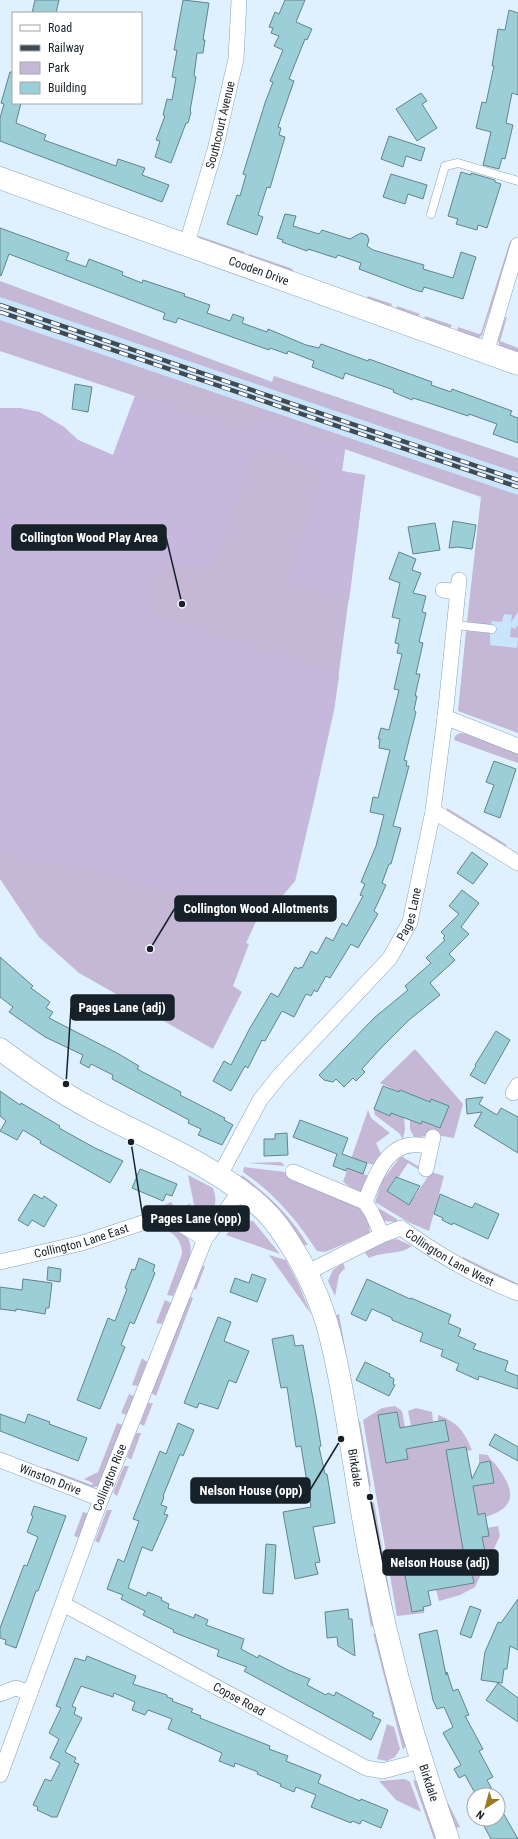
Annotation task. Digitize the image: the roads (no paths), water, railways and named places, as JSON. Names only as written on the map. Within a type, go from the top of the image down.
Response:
[{"type":"street","name":"Southcourt Avenue","points":[[186,246],[215,150],[236,59],[239,0]]},
{"type":"street","name":"Cooden Drive","points":[[0,178],[486,354],[518,364]]},
{"type":"street","points":[[486,354],[518,245]]},
{"type":"street","name":"Pages Lane","points":[[220,1175],[260,1100],[280,1075],[390,958],[410,922],[433,811],[459,586],[443,590]]},
{"type":"street","points":[[445,717],[518,746]]},
{"type":"street","points":[[433,811],[518,863]]},
{"type":"street","name":"Birkdale","points":[[0,1049],[39,1078],[90,1108],[220,1175],[241,1190],[264,1209],[279,1226],[308,1272],[323,1308],[334,1347],[373,1575],[393,1666],[420,1761],[448,1839]]},
{"type":"street","points":[[365,1202],[376,1174],[391,1155],[401,1147],[412,1144],[432,1142],[426,1169]]},
{"type":"street","points":[[293,1172],[365,1202],[382,1235]]},
{"type":"street","name":"Collington Rise","points":[[0,1775],[101,1499],[205,1239],[241,1190]]},
{"type":"street","name":"Collington Lane East","points":[[0,1262],[82,1243],[161,1218],[177,1222],[205,1239]]},
{"type":"street","name":"Collington Lane West","points":[[308,1272],[382,1235],[400,1228],[427,1246],[487,1280],[518,1293]]},
{"type":"street","name":"Winston Drive","points":[[0,1460],[101,1499]]},
{"type":"street","name":"Copse Road","points":[[63,1604],[366,1768],[383,1771],[420,1761]]},
{"type":"street","points":[[0,1694],[16,1688],[30,1693]]},
{"type":"lane","points":[[432,214],[445,166],[458,163],[518,181]]},
{"type":"lane","points":[[455,624],[492,629]]},
{"type":"railway","points":[[0,305],[518,480]]},
{"type":"railway","points":[[0,312],[518,487]]},
{"type":"place","name":"Collington Wood Play Area","points":[[182,604]]},
{"type":"place","name":"Collington Wood Allotments","points":[[150,949]]},
{"type":"place","name":"Pages Lane (adj)","points":[[66,1084]]},
{"type":"place","name":"Pages Lane (opp)","points":[[131,1142]]},
{"type":"place","name":"Nelson House (opp)","points":[[341,1439]]},
{"type":"place","name":"Nelson House (adj)","points":[[370,1497]]}]
